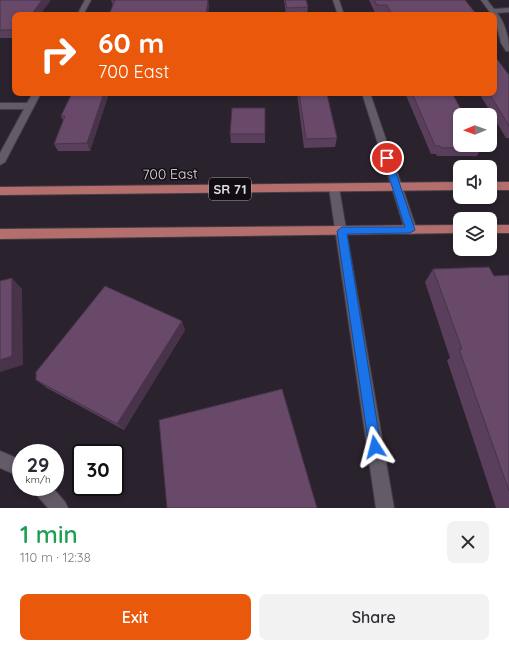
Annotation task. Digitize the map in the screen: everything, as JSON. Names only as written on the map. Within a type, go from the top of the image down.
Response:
[{"type":"main road","name":"700 East","points":[[0,191],[453,186]]},
{"type":"main road","points":[[497,186],[509,186]]},
{"type":"main road","points":[[0,234],[453,229]]},
{"type":"main road","points":[[497,229],[509,229]]},
{"type":"street","points":[[82,12],[88,0]]},
{"type":"street","points":[[336,0],[340,12]]},
{"type":"street","points":[[484,0],[492,10],[509,10]]},
{"type":"street","points":[[497,17],[505,42],[509,49]]},
{"type":"street","points":[[0,162],[35,96]]},
{"type":"street","points":[[367,96],[410,230]]},
{"type":"street","points":[[0,106],[30,106]]},
{"type":"street","points":[[334,188],[385,508]]},
{"type":"street","points":[[0,459],[12,465]]},
{"type":"street","points":[[49,496],[59,508]]},
{"type":"building","points":[[0,0],[42,0],[33,12],[12,12],[12,30],[0,30]]},
{"type":"building","points":[[115,0],[208,0],[206,12],[110,12]]},
{"type":"building","points":[[285,0],[306,0],[308,7],[287,8]]},
{"type":"building","points":[[374,0],[465,0],[475,12],[390,12],[387,5],[377,5]]},
{"type":"building","points":[[497,59],[509,75],[509,126],[491,96],[497,96]]},
{"type":"building","points":[[71,96],[103,96],[87,143],[54,144],[65,116],[61,116]]},
{"type":"building","points":[[299,96],[327,96],[337,138],[306,139]]},
{"type":"building","points":[[413,96],[454,96],[460,108],[453,108],[453,148],[441,148],[440,146],[435,146]]},
{"type":"building","points":[[232,108],[265,108],[265,134],[230,134]]},
{"type":"building","points":[[489,267],[494,276],[509,275],[509,491],[459,349],[462,349],[433,269]]},
{"type":"building","points":[[12,278],[12,356],[0,360],[0,281]]},
{"type":"building","points":[[105,286],[182,321],[117,424],[36,380],[36,372]]},
{"type":"building","points":[[282,389],[317,508],[167,508],[159,420]]},
{"type":"route","points":[[375,447],[342,231],[410,230],[387,158]]}]
